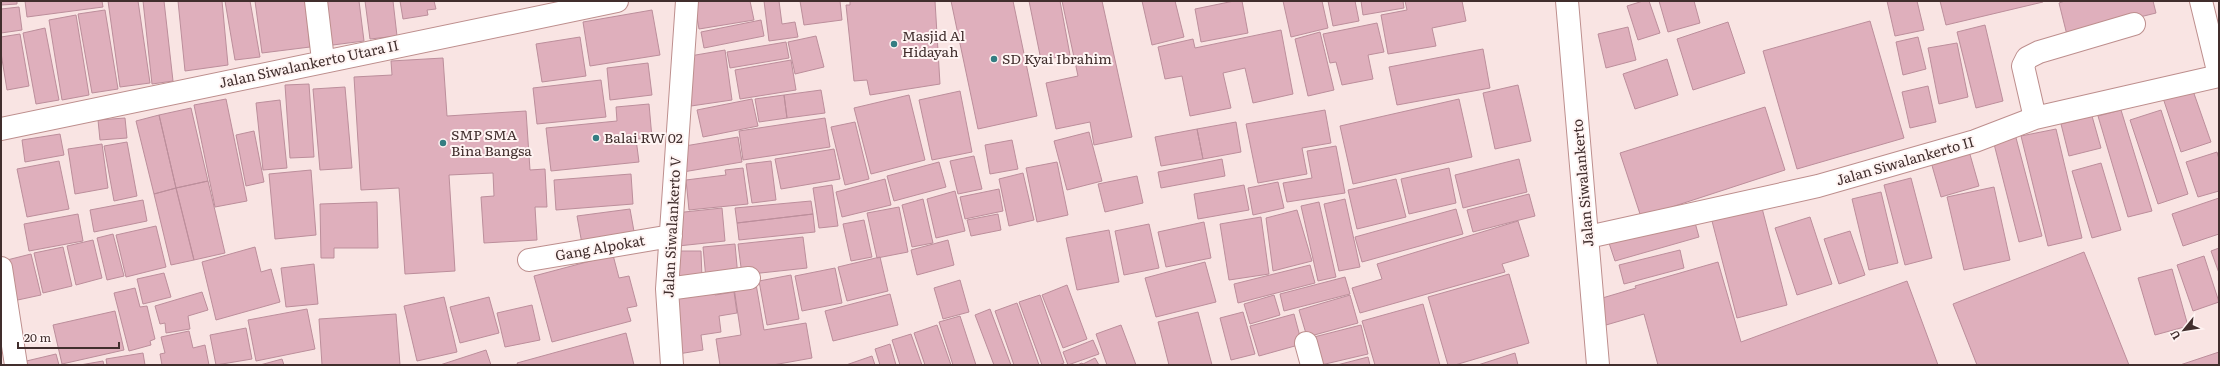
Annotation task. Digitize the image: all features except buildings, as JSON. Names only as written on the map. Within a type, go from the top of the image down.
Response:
[{"type":"street","points":[[316,1],[323,60]]},
{"type":"street","name":"Jalan Siwalankerto Utara II","points":[[1,129],[323,60],[617,1]]},
{"type":"street","name":"Jalan Siwalankerto V","points":[[672,365],[667,289],[687,1]]},
{"type":"street","name":"Jalan Siwalankerto","points":[[1567,1],[1598,365]]},
{"type":"street","name":"Jalan Siwalankerto II","points":[[1588,237],[1818,186],[1975,141],[2035,118],[2219,75],[2201,1]]},
{"type":"street","points":[[2035,118],[2023,66],[2027,58],[2039,52],[2134,24]]},
{"type":"street","name":"Gang Alpokat","points":[[529,260],[671,236]]},
{"type":"street","points":[[1,268],[16,365]]},
{"type":"street","points":[[667,289],[749,278]]},
{"type":"street","points":[[1306,343],[1312,365]]},
{"type":"place","name":"Masjid Al Hidayah","points":[[894,44]]},
{"type":"place","name":"SD Kyai Ibrahim","points":[[994,59]]},
{"type":"place","name":"Balai RW 02","points":[[596,138]]},
{"type":"place","name":"SMP SMA Bina Bangsa","points":[[443,143]]}]
